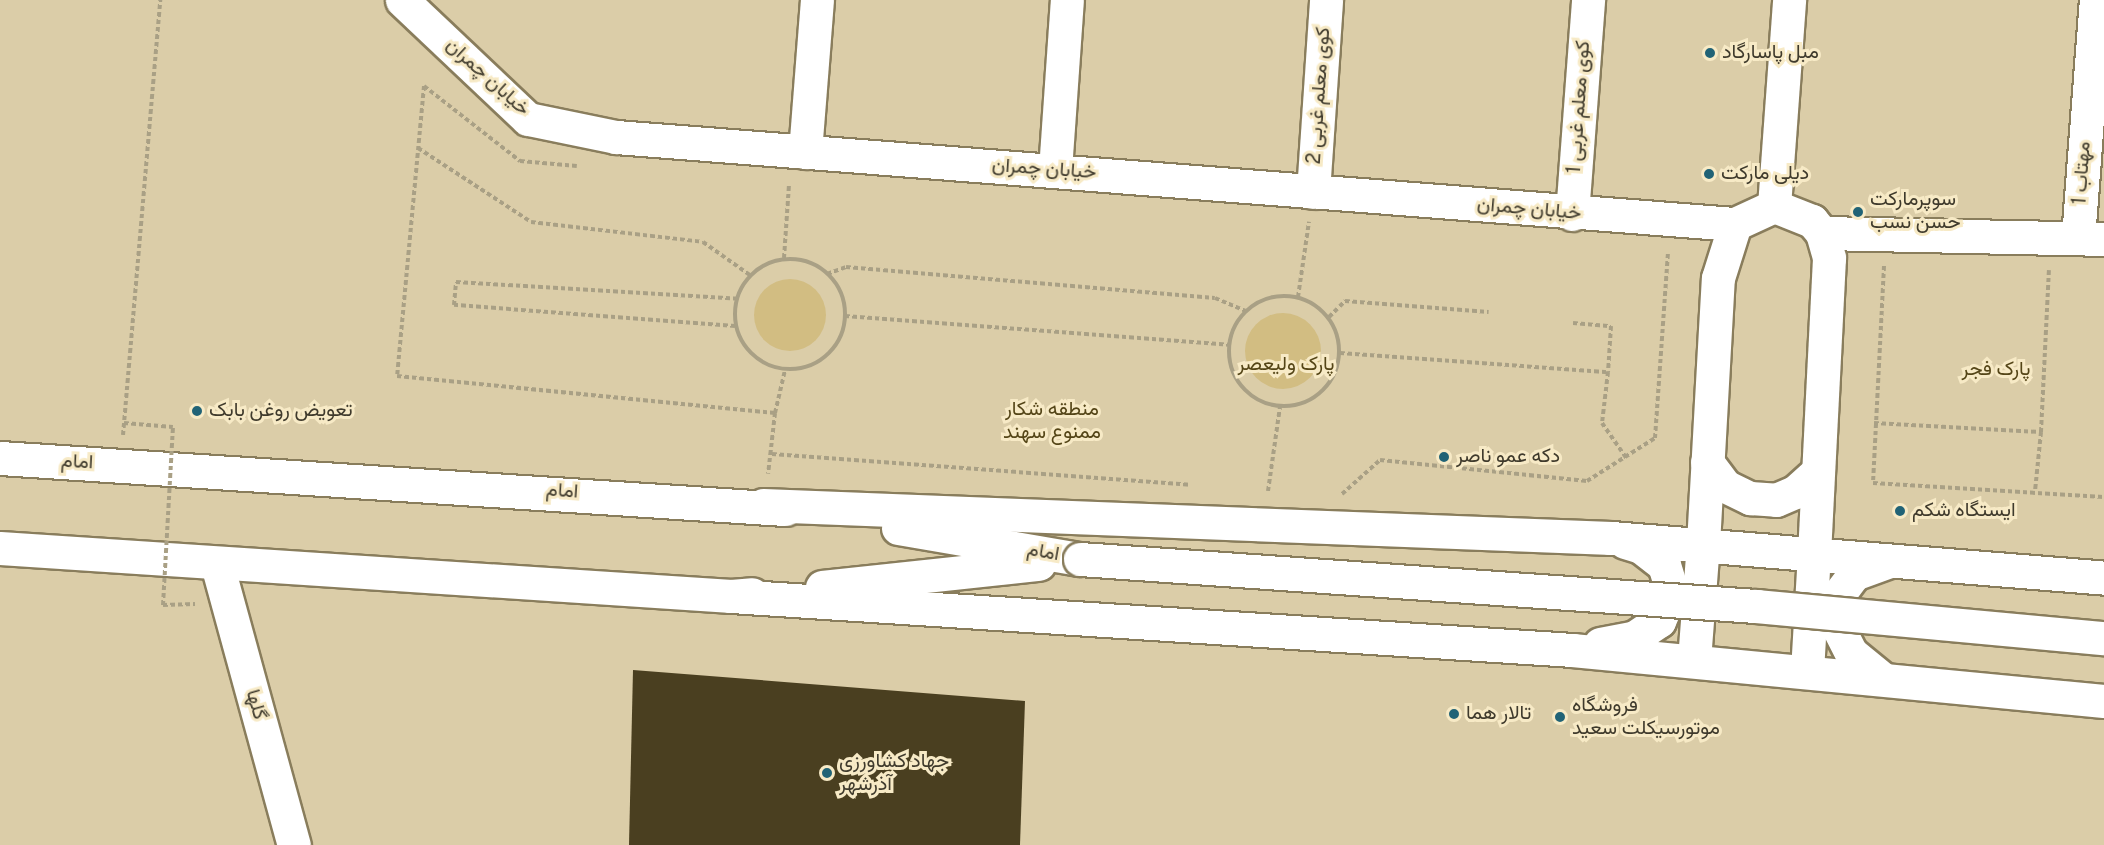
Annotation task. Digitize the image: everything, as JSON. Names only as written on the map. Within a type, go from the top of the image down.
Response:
[{"type":"main road","name":"خیابان چمران","points":[[402,0],[528,119],[616,137],[803,167],[1055,170],[1314,212],[1572,214],[1735,224]]},
{"type":"main road","points":[[803,167],[817,0]]},
{"type":"main road","points":[[1055,170],[1067,0]]},
{"type":"main road","name":"کوی معلم غربی 2","points":[[1314,212],[1326,0]]},
{"type":"main road","name":"کوی معلم غربی 1","points":[[1572,214],[1588,0]]},
{"type":"main road","points":[[1774,206],[1789,0]]},
{"type":"main road","name":"مهتاب 1","points":[[2091,239],[2096,0]]},
{"type":"main road","points":[[1694,660],[1718,278],[1735,224],[1774,206],[1812,221],[1822,234],[1829,258],[1807,671]]},
{"type":"main road","points":[[1822,234],[2091,239]]},
{"type":"main road","name":"امام","points":[[0,458],[763,505],[1080,559]]},
{"type":"main road","points":[[1707,462],[1725,486],[1758,499],[1776,500],[1795,492],[1818,471]]},
{"type":"main road","points":[[763,505],[1611,538],[1814,552],[2104,578]]},
{"type":"main road","points":[[1572,650],[1635,637],[1659,621],[1672,591],[1664,565],[1641,547],[1611,538]]},
{"type":"main road","name":"امام","points":[[0,548],[730,596],[1080,559]]},
{"type":"main road","points":[[1080,559],[1756,606],[2104,638]]},
{"type":"main road","points":[[1883,679],[1851,653],[1837,626],[1836,598],[1854,574],[1898,559]]},
{"type":"main road","name":"گلها","points":[[217,564],[294,845]]},
{"type":"main road","points":[[730,596],[1572,650],[2104,701]]},
{"type":"path","points":[[160,0],[124,423],[173,427],[163,605]]},
{"type":"path","points":[[590,167],[520,161],[424,86],[397,376],[775,414]]},
{"type":"path","points":[[418,148],[531,222],[703,242],[750,274]]},
{"type":"path","points":[[784,258],[790,182],[803,167]]},
{"type":"path","points":[[778,181],[790,182]]},
{"type":"path","points":[[1297,220],[1314,212]]},
{"type":"path","points":[[1298,297],[1314,212]]},
{"type":"path","points":[[1335,500],[1380,460],[1587,482],[1627,459],[1655,438],[1668,248],[1657,247]]},
{"type":"path","points":[[1885,256],[1874,423],[1873,483],[2035,491],[2104,497]]},
{"type":"path","points":[[784,258],[803,260],[827,274],[842,297],[845,316],[832,350],[802,369],[785,370],[752,356],[735,326],[738,299],[750,274],[766,264],[784,258]]},
{"type":"path","points":[[2035,491],[2041,432],[2049,265]]},
{"type":"path","points":[[827,274],[846,267],[1215,298],[1245,311]]},
{"type":"path","points":[[735,326],[454,305],[456,282],[738,299]]},
{"type":"path","points":[[1279,295],[1298,297],[1315,304],[1329,317],[1337,334],[1340,353],[1327,387],[1313,398],[1280,406],[1262,402],[1242,386],[1230,363],[1229,345],[1234,327],[1245,311],[1261,300],[1279,295]]},
{"type":"path","points":[[1329,317],[1345,301],[1489,312]]},
{"type":"path","points":[[845,316],[1229,345]]},
{"type":"path","points":[[1573,323],[1611,326],[1602,423],[1627,459]]},
{"type":"path","points":[[1340,353],[1608,372]]},
{"type":"path","points":[[763,505],[775,414],[785,370]]},
{"type":"path","points":[[1268,491],[1280,406]]},
{"type":"path","points":[[1874,423],[2041,432]]},
{"type":"path","points":[[771,454],[1197,486]]},
{"type":"path","points":[[1256,490],[1279,493]]},
{"type":"green space","name":"منطقه شکار ممنوع سهند","points":[[0,0],[2104,0],[2104,845],[0,845]]},
{"type":"shaded area","points":[[790,279],[804,282],[816,289],[823,301],[826,315],[823,329],[816,341],[804,348],[790,351],[776,348],[764,341],[757,329],[754,315],[757,301],[764,289],[776,282]]},
{"type":"shaded area","points":[[1283,313],[1297,316],[1310,324],[1318,337],[1321,351],[1318,365],[1310,378],[1297,386],[1283,389],[1269,386],[1256,378],[1248,365],[1245,351],[1248,337],[1256,324],[1269,316]]},
{"type":"building","name":"جهاد کشاورزی آذرشهر","points":[[633,670],[1025,701],[1020,845],[629,845]]},
{"type":"place","name":"مبل پاسارگاد","points":[[1710,53]]},
{"type":"place","name":"دیلی مارکت","points":[[1709,174]]},
{"type":"place","name":"سوپرمارکت حسن نسب","points":[[1858,212]]},
{"type":"place","name":"تعویض روغن بابک","points":[[197,411]]},
{"type":"place","name":"دکه عمو ناصر","points":[[1444,457]]},
{"type":"place","name":"ایستگاه شکم","points":[[1900,511]]},
{"type":"place","name":"تالار هما","points":[[1454,714]]},
{"type":"place","name":"فروشگاه موتورسیکلت سعید","points":[[1560,717]]},
{"type":"place","name":"جهاد کشاورزی آذرشهر","points":[[827,773]]},
{"type":"park label","name":"پارک ولیعصر","points":[[1286,365]]},
{"type":"park label","name":"پارک فجر","points":[[1996,370]]}]
